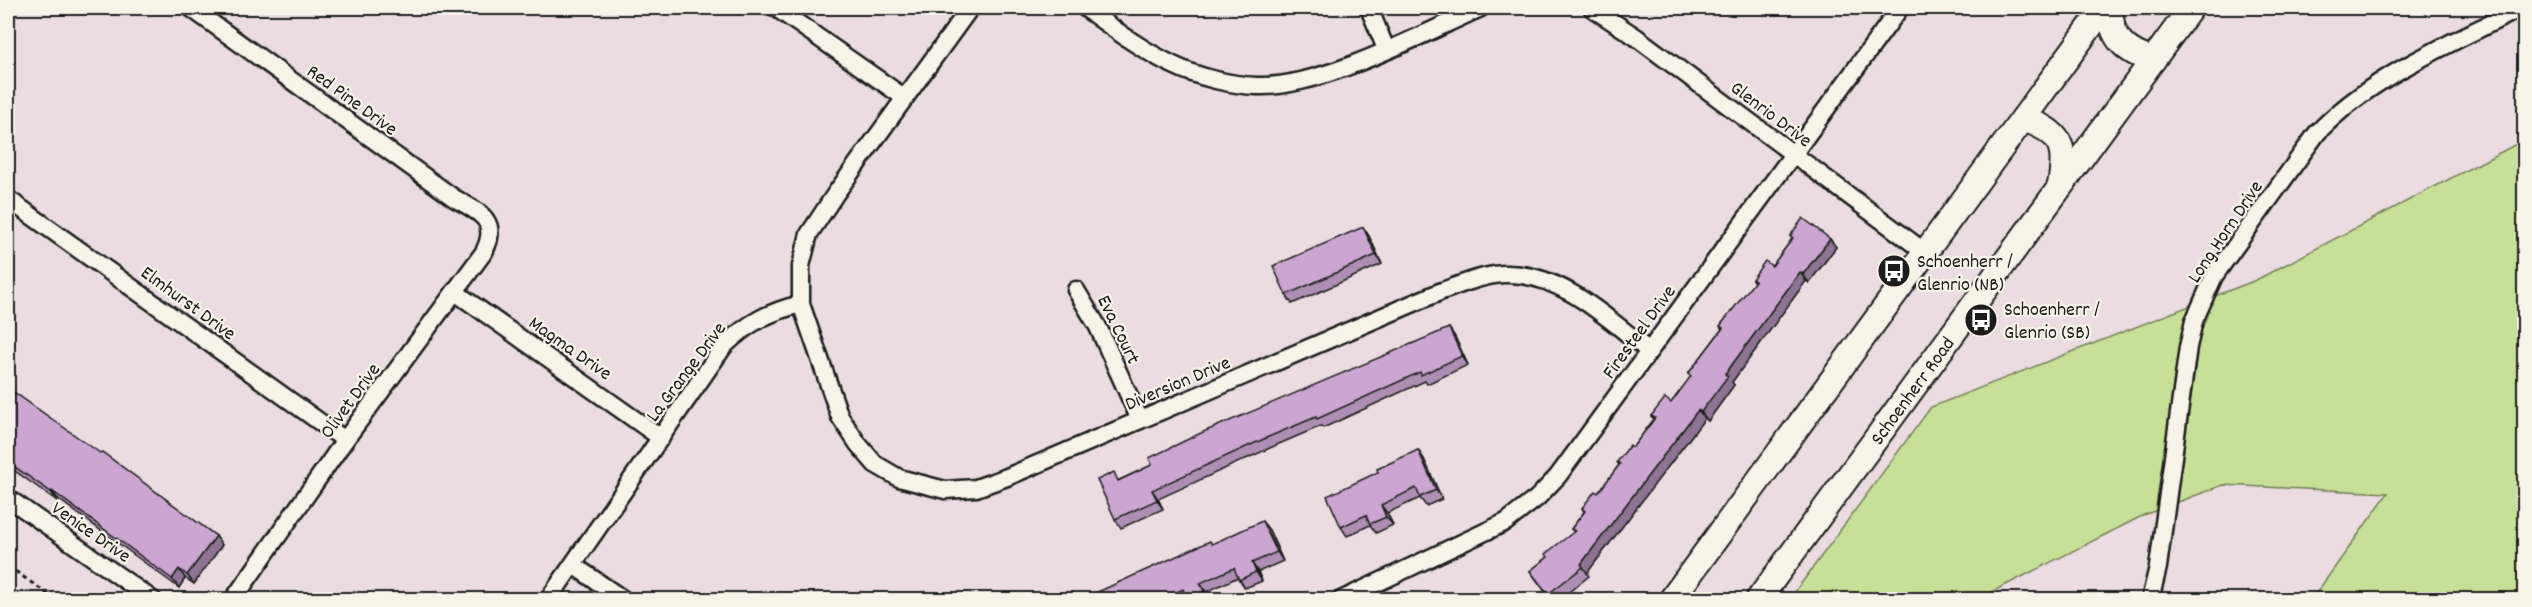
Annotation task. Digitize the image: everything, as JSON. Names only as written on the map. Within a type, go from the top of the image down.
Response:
[{"type":"main road","points":[[1671,600],[2104,8]]},
{"type":"main road","points":[[2111,8],[2113,29],[2119,41],[2127,50],[2153,60]]},
{"type":"main road","name":"Schoenherr Road","points":[[1758,600],[2192,8]]},
{"type":"main road","points":[[2023,119],[2041,125],[2052,132],[2058,140],[2063,151],[2064,164],[2060,187]]},
{"type":"street","name":"Red Pine Drive","points":[[191,8],[454,198],[479,212],[489,224]]},
{"type":"street","points":[[776,8],[905,98]]},
{"type":"street","points":[[801,304],[801,266],[809,234],[970,8]]},
{"type":"street","points":[[1085,8],[1135,45],[1174,66],[1212,78],[1258,86],[1288,83],[1316,76],[1481,8]]},
{"type":"street","points":[[1369,8],[1386,49]]},
{"type":"street","name":"Glenrio Drive","points":[[1592,8],[1636,37],[1926,253]]},
{"type":"street","name":"Firesteel Drive","points":[[1341,600],[1506,522],[1537,498],[1558,476],[1900,8]]},
{"type":"street","name":"Long Horn Drive","points":[[2150,600],[2158,567],[2188,347],[2194,321],[2214,276],[2318,133],[2335,114],[2375,84],[2521,8]]},
{"type":"street","name":"Elmhurst Drive","points":[[8,199],[345,440]]},
{"type":"street","name":"Olivet Drive","points":[[232,600],[345,440],[484,252],[490,239],[489,224]]},
{"type":"street","name":"Diversion Drive","points":[[801,304],[840,417],[858,444],[875,464],[907,480],[945,490],[976,488],[1007,477],[1442,291],[1476,279],[1505,274],[1534,278],[1563,288],[1649,351]]},
{"type":"street","name":"Eva Court","points":[[1076,290],[1098,327],[1140,420]]},
{"type":"street","name":"Magma Drive","points":[[455,292],[661,438]]},
{"type":"street","name":"La Grange Drive","points":[[548,600],[724,346],[742,328],[765,315],[801,304]]},
{"type":"street","name":"Venice Drive","points":[[8,498],[153,600]]},
{"type":"street","points":[[573,564],[624,600]]},
{"type":"path","points":[[8,566],[56,600]]},
{"type":"green space","points":[[2524,140],[2524,599],[2312,599],[2388,493],[2223,485],[2144,515],[1978,599],[1789,600],[1931,407],[2256,280]]},
{"type":"building","points":[[1803,218],[1830,239],[1803,274],[1800,272],[1725,374],[1728,376],[1701,412],[1698,410],[1581,564],[1583,567],[1548,594],[1530,571],[1548,557],[1545,554],[1575,531],[1571,529],[1585,511],[1582,508],[1595,491],[1598,493],[1620,464],[1617,462],[1630,445],[1633,447],[1655,418],[1651,416],[1665,398],[1671,403],[1691,376],[1688,374],[1723,328],[1720,326],[1755,281],[1752,279],[1765,261],[1772,266],[1793,238],[1790,236]]},
{"type":"building","points":[[1363,227],[1376,255],[1286,295],[1273,266]]},
{"type":"building","points":[[1449,328],[1462,356],[1421,375],[1420,372],[1317,419],[1316,417],[1266,438],[1152,490],[1157,500],[1115,519],[1097,480],[1114,472],[1118,481],[1152,465],[1149,458],[1201,433]]},
{"type":"building","points":[[8,388],[100,453],[102,452],[216,536],[187,575],[179,569],[172,579],[52,491],[8,462]]},
{"type":"building","points":[[1418,450],[1436,490],[1420,497],[1416,488],[1381,505],[1386,517],[1370,524],[1366,515],[1341,527],[1327,496]]},
{"type":"building","points":[[1262,521],[1277,552],[1252,563],[1256,572],[1239,580],[1234,568],[1200,583],[1204,591],[1187,599],[1183,589],[1161,600],[1080,600],[1210,541],[1212,544]]},
{"type":"place","name":"Schoenherr / Glenrio (NB)","points":[[1894,271]]},
{"type":"place","name":"Schoenherr / Glenrio (SB)","points":[[1981,320]]}]
